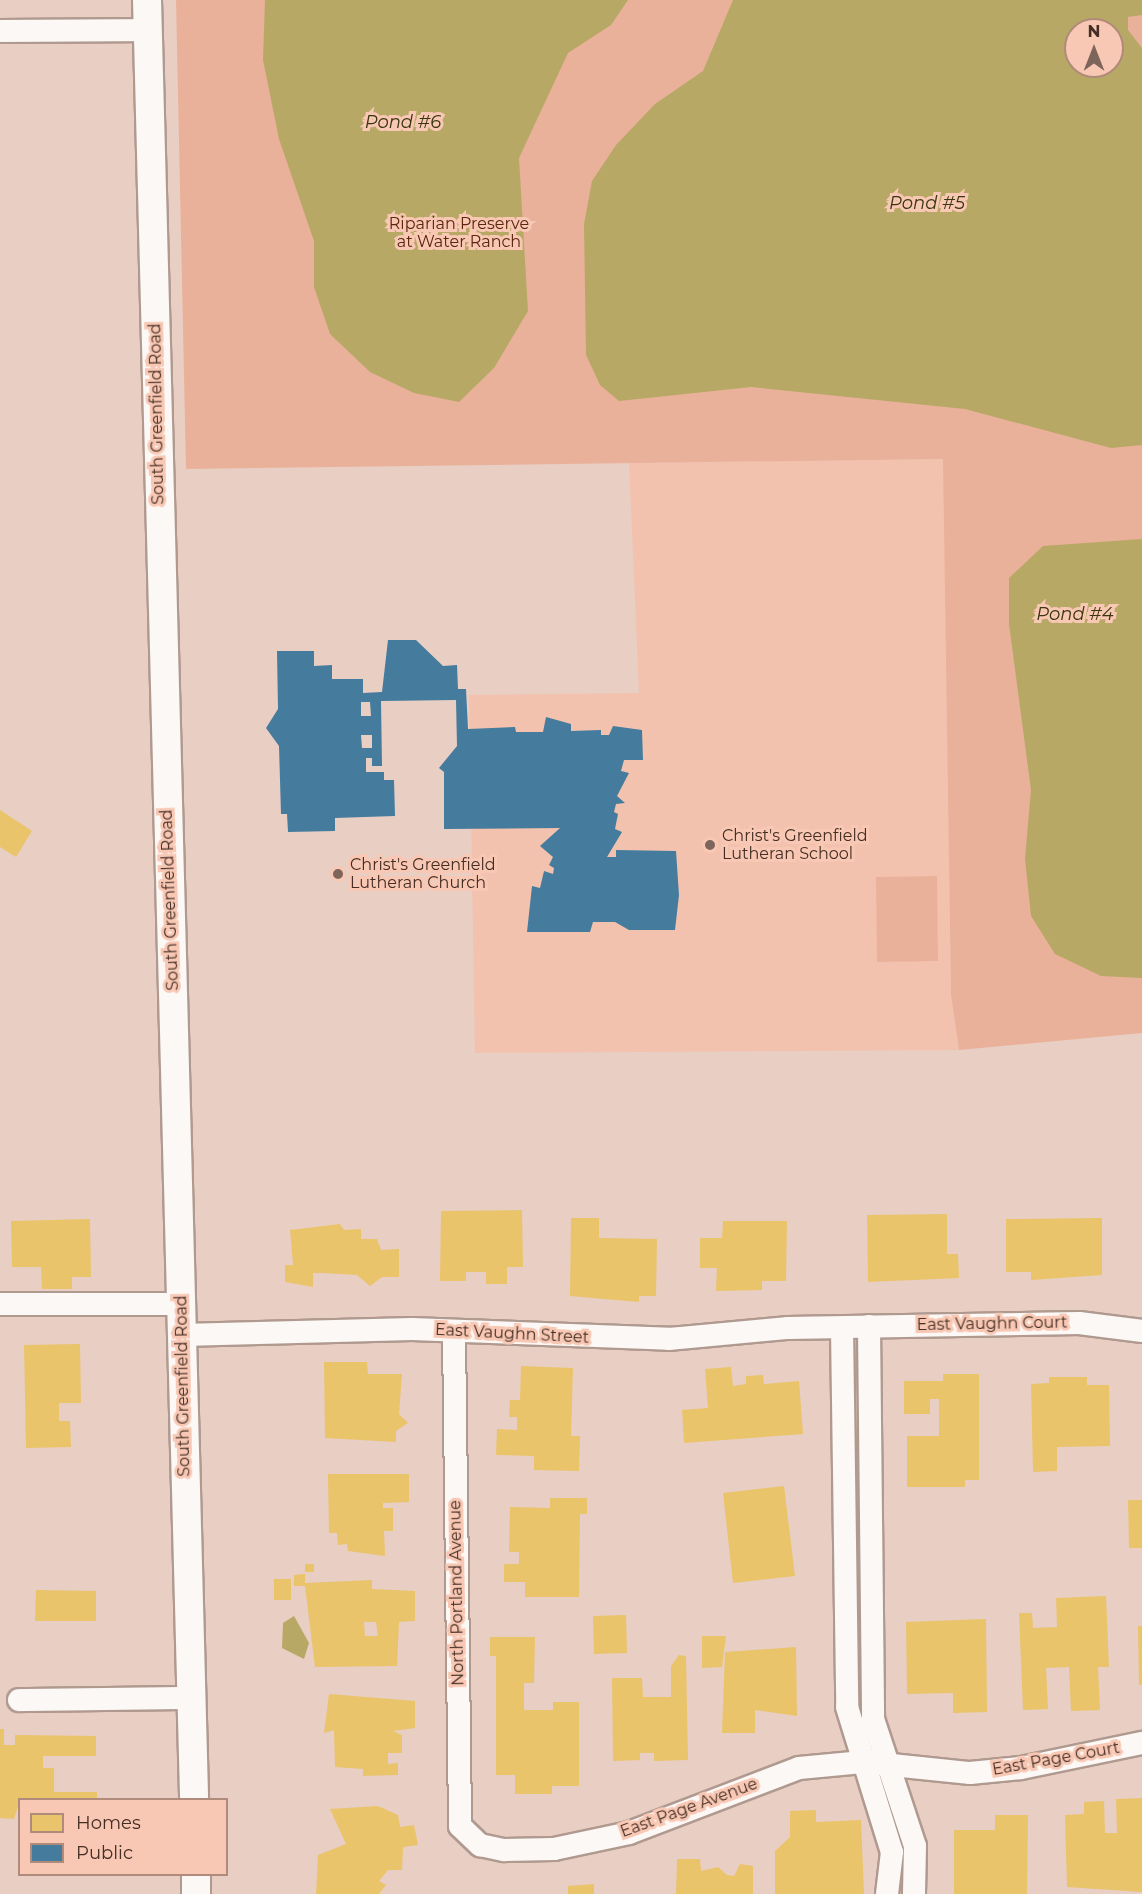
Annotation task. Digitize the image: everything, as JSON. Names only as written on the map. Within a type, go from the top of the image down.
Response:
[{"type":"main road","name":"South Greenfield Road","points":[[147,0],[194,1798]]},
{"type":"main road","points":[[196,1876],[196,1894]]},
{"type":"street","points":[[0,31],[148,30]]},
{"type":"street","points":[[0,1304],[181,1304]]},
{"type":"street","name":"East Vaughn Court","points":[[842,1328],[1079,1323],[1142,1331]]},
{"type":"street","points":[[869,1326],[869,1521],[873,1719],[915,1846],[914,1894]]},
{"type":"street","points":[[842,1328],[847,1707],[892,1852],[887,1894]]},
{"type":"street","name":"East Vaughn Street","points":[[182,1335],[267,1329],[669,1339],[842,1328]]},
{"type":"street","name":"North Portland Avenue","points":[[454,1332],[460,1826],[480,1845]]},
{"type":"street","points":[[844,1521],[869,1521]]},
{"type":"street","points":[[19,1700],[191,1698]]},
{"type":"street","name":"East Page Court","points":[[863,1762],[891,1768],[970,1773],[1021,1768],[1142,1743]]},
{"type":"street","name":"East Page Avenue","points":[[480,1845],[504,1850],[554,1848],[629,1833],[800,1768],[863,1762]]},
{"type":"shaded area","name":"Christ's Greenfield Lutheran School","points":[[944,459],[951,995],[959,1050],[475,1053],[469,695],[639,693],[629,463]]},
{"type":"green space","name":"Riparian Preserve at Water Ranch","points":[[176,0],[1142,0],[1142,1033],[959,1050],[951,995],[943,459],[186,469]]},
{"type":"green space","points":[[937,876],[938,961],[877,962],[876,877]]},
{"type":"water","name":"Pond #6","points":[[265,0],[628,0],[611,25],[568,53],[519,158],[528,311],[494,368],[459,402],[414,393],[370,372],[330,334],[314,287],[314,241],[279,139],[263,60]]},
{"type":"water","name":"Pond #5","points":[[733,0],[1142,0],[1142,15],[1128,17],[1128,30],[1142,48],[1142,445],[1111,448],[965,409],[751,387],[619,401],[600,385],[586,355],[584,224],[592,181],[616,145],[655,104],[703,71]]},
{"type":"water","name":"Pond #4","points":[[1142,539],[1142,978],[1101,976],[1055,954],[1031,916],[1025,859],[1031,790],[1009,624],[1009,578],[1043,546]]},
{"type":"water","points":[[294,1616],[309,1643],[304,1659],[282,1648],[283,1623]]},
{"type":"building: Homes","points":[[0,810],[32,831],[16,857],[0,847]]},
{"type":"building: Homes","points":[[522,1210],[523,1267],[507,1267],[507,1284],[486,1284],[486,1272],[466,1272],[466,1281],[440,1281],[441,1211]]},
{"type":"building: Homes","points":[[947,1214],[947,1254],[958,1254],[959,1278],[868,1282],[867,1215]]},
{"type":"building: Homes","points":[[571,1218],[599,1218],[599,1238],[657,1239],[656,1296],[639,1296],[639,1302],[570,1296]]},
{"type":"building: Homes","points":[[1102,1218],[1102,1275],[1031,1280],[1031,1272],[1006,1272],[1006,1219]]},
{"type":"building: Homes","points":[[90,1219],[91,1277],[72,1277],[72,1289],[42,1289],[41,1267],[12,1267],[11,1221]]},
{"type":"building: Homes","points":[[723,1221],[787,1221],[786,1281],[762,1281],[762,1290],[716,1291],[717,1268],[700,1268],[700,1238],[722,1238]]},
{"type":"building: Homes","points":[[340,1224],[344,1230],[361,1229],[361,1239],[377,1239],[381,1250],[399,1249],[399,1277],[382,1277],[370,1286],[357,1275],[313,1273],[313,1287],[285,1282],[285,1265],[293,1265],[290,1230]]},
{"type":"building: Homes","points":[[80,1344],[81,1403],[59,1403],[59,1421],[70,1421],[71,1447],[26,1448],[24,1345]]},
{"type":"building: Homes","points":[[324,1362],[367,1362],[368,1374],[402,1374],[399,1414],[408,1423],[396,1431],[396,1442],[325,1438]]},
{"type":"building: Homes","points":[[521,1366],[573,1368],[571,1436],[580,1436],[579,1471],[534,1470],[534,1456],[496,1455],[497,1429],[517,1430],[517,1417],[509,1417],[510,1400],[520,1400]]},
{"type":"building: Homes","points":[[731,1367],[733,1386],[746,1384],[746,1376],[763,1375],[764,1384],[799,1381],[803,1434],[684,1443],[682,1410],[708,1408],[705,1369]]},
{"type":"building: Homes","points":[[943,1374],[979,1374],[979,1480],[965,1480],[965,1487],[907,1487],[907,1436],[939,1436],[939,1399],[930,1399],[930,1414],[904,1414],[904,1381],[943,1381]]},
{"type":"building: Homes","points":[[1049,1377],[1087,1377],[1087,1385],[1109,1385],[1110,1446],[1057,1447],[1057,1471],[1033,1472],[1031,1384],[1049,1383]]},
{"type":"building: Homes","points":[[328,1474],[409,1474],[409,1502],[383,1503],[383,1508],[393,1508],[393,1531],[384,1531],[385,1556],[348,1551],[347,1544],[338,1545],[337,1533],[329,1533]]},
{"type":"building: Homes","points":[[784,1486],[795,1576],[733,1583],[723,1493]]},
{"type":"building: Homes","points":[[550,1498],[587,1498],[587,1514],[580,1514],[579,1597],[525,1597],[525,1582],[504,1582],[504,1564],[519,1564],[519,1552],[509,1552],[510,1507],[550,1508]]},
{"type":"building: Homes","points":[[1128,1500],[1142,1500],[1142,1548],[1129,1548]]},
{"type":"building: Homes","points":[[305,1564],[314,1564],[314,1572],[305,1572]]},
{"type":"building: Homes","points":[[305,1574],[305,1583],[372,1580],[372,1589],[415,1591],[415,1621],[399,1622],[397,1666],[315,1667],[305,1586],[294,1586],[294,1575]],"holes":[[[364,1622],[376,1622],[378,1636],[365,1636]]]},
{"type":"building: Homes","points":[[274,1579],[291,1579],[291,1600],[274,1600]]},
{"type":"building: Homes","points":[[36,1590],[96,1591],[96,1621],[35,1621]]},
{"type":"building: Homes","points":[[1106,1596],[1109,1667],[1098,1667],[1100,1710],[1071,1711],[1069,1667],[1046,1668],[1048,1709],[1023,1710],[1019,1613],[1032,1613],[1033,1628],[1057,1627],[1056,1598]]},
{"type":"building: Homes","points":[[626,1615],[627,1653],[594,1654],[593,1616]]},
{"type":"building: Homes","points":[[986,1619],[987,1712],[953,1713],[953,1693],[907,1694],[906,1622]]},
{"type":"building: Homes","points":[[1138,1626],[1142,1626],[1142,1685],[1139,1685]]},
{"type":"building: Homes","points":[[702,1636],[726,1636],[722,1667],[702,1668]]},
{"type":"building: Homes","points":[[490,1637],[535,1637],[534,1683],[524,1683],[524,1710],[553,1710],[553,1702],[579,1702],[579,1786],[552,1786],[552,1794],[515,1794],[515,1775],[496,1775],[496,1656],[490,1656]]},
{"type":"building: Homes","points":[[796,1647],[797,1716],[755,1710],[755,1733],[722,1733],[725,1652]]},
{"type":"building: Homes","points":[[679,1655],[686,1656],[688,1760],[654,1761],[654,1753],[640,1753],[640,1760],[613,1761],[612,1678],[642,1678],[643,1697],[671,1697],[671,1666]]},
{"type":"building: Homes","points":[[329,1694],[415,1701],[415,1728],[393,1731],[402,1735],[402,1753],[388,1753],[388,1764],[398,1763],[398,1775],[363,1776],[363,1769],[335,1767],[334,1730],[324,1733]]},
{"type":"building: Homes","points":[[0,1729],[4,1729],[4,1745],[15,1745],[15,1735],[96,1736],[96,1756],[43,1756],[43,1768],[54,1768],[54,1792],[97,1792],[97,1798],[18,1798],[14,1819],[0,1818]]},
{"type":"building: Homes","points":[[1142,1798],[1142,1892],[1067,1887],[1065,1815],[1084,1814],[1084,1802],[1104,1801],[1105,1833],[1117,1833],[1116,1799]]},
{"type":"building: Homes","points":[[378,1806],[398,1815],[400,1827],[414,1825],[418,1845],[403,1847],[402,1870],[388,1870],[379,1881],[386,1885],[379,1894],[316,1894],[318,1855],[346,1844],[330,1809]]},
{"type":"building: Homes","points":[[816,1810],[816,1822],[861,1820],[864,1894],[775,1894],[775,1851],[790,1837],[790,1811]]},
{"type":"building: Homes","points":[[995,1815],[1028,1815],[1027,1894],[954,1894],[954,1830],[995,1830]]},
{"type":"building: Homes","points":[[677,1859],[700,1859],[701,1871],[718,1867],[727,1875],[734,1876],[740,1864],[753,1866],[753,1894],[676,1894]]},
{"type":"building: Homes","points":[[594,1884],[594,1894],[568,1894],[568,1886]]},
{"type":"building: Public","points":[[388,640],[416,640],[443,666],[457,665],[458,689],[466,689],[468,729],[515,727],[516,732],[543,732],[546,717],[571,724],[571,731],[601,730],[601,735],[609,735],[613,726],[642,730],[643,760],[624,760],[621,771],[629,773],[617,796],[625,803],[616,804],[614,812],[618,814],[615,829],[622,832],[607,857],[616,857],[616,850],[676,851],[679,895],[675,930],[629,930],[615,922],[593,922],[590,932],[527,932],[532,886],[540,888],[544,871],[553,874],[554,868],[549,865],[553,857],[540,846],[560,828],[444,829],[444,772],[439,768],[457,746],[456,700],[381,701],[382,766],[372,766],[372,758],[366,758],[366,772],[384,772],[384,780],[394,780],[395,816],[335,818],[335,831],[288,832],[287,814],[281,814],[279,746],[266,728],[278,709],[277,651],[314,651],[314,666],[332,665],[332,679],[363,679],[363,693],[382,692]],"holes":[[[361,702],[370,702],[371,716],[361,716]],[[361,735],[372,735],[372,748],[362,748]]]},
{"type":"place","name":"Christ's Greenfield Lutheran School","points":[[710,845]]},
{"type":"place","name":"Christ's Greenfield Lutheran Church","points":[[338,874]]}]
